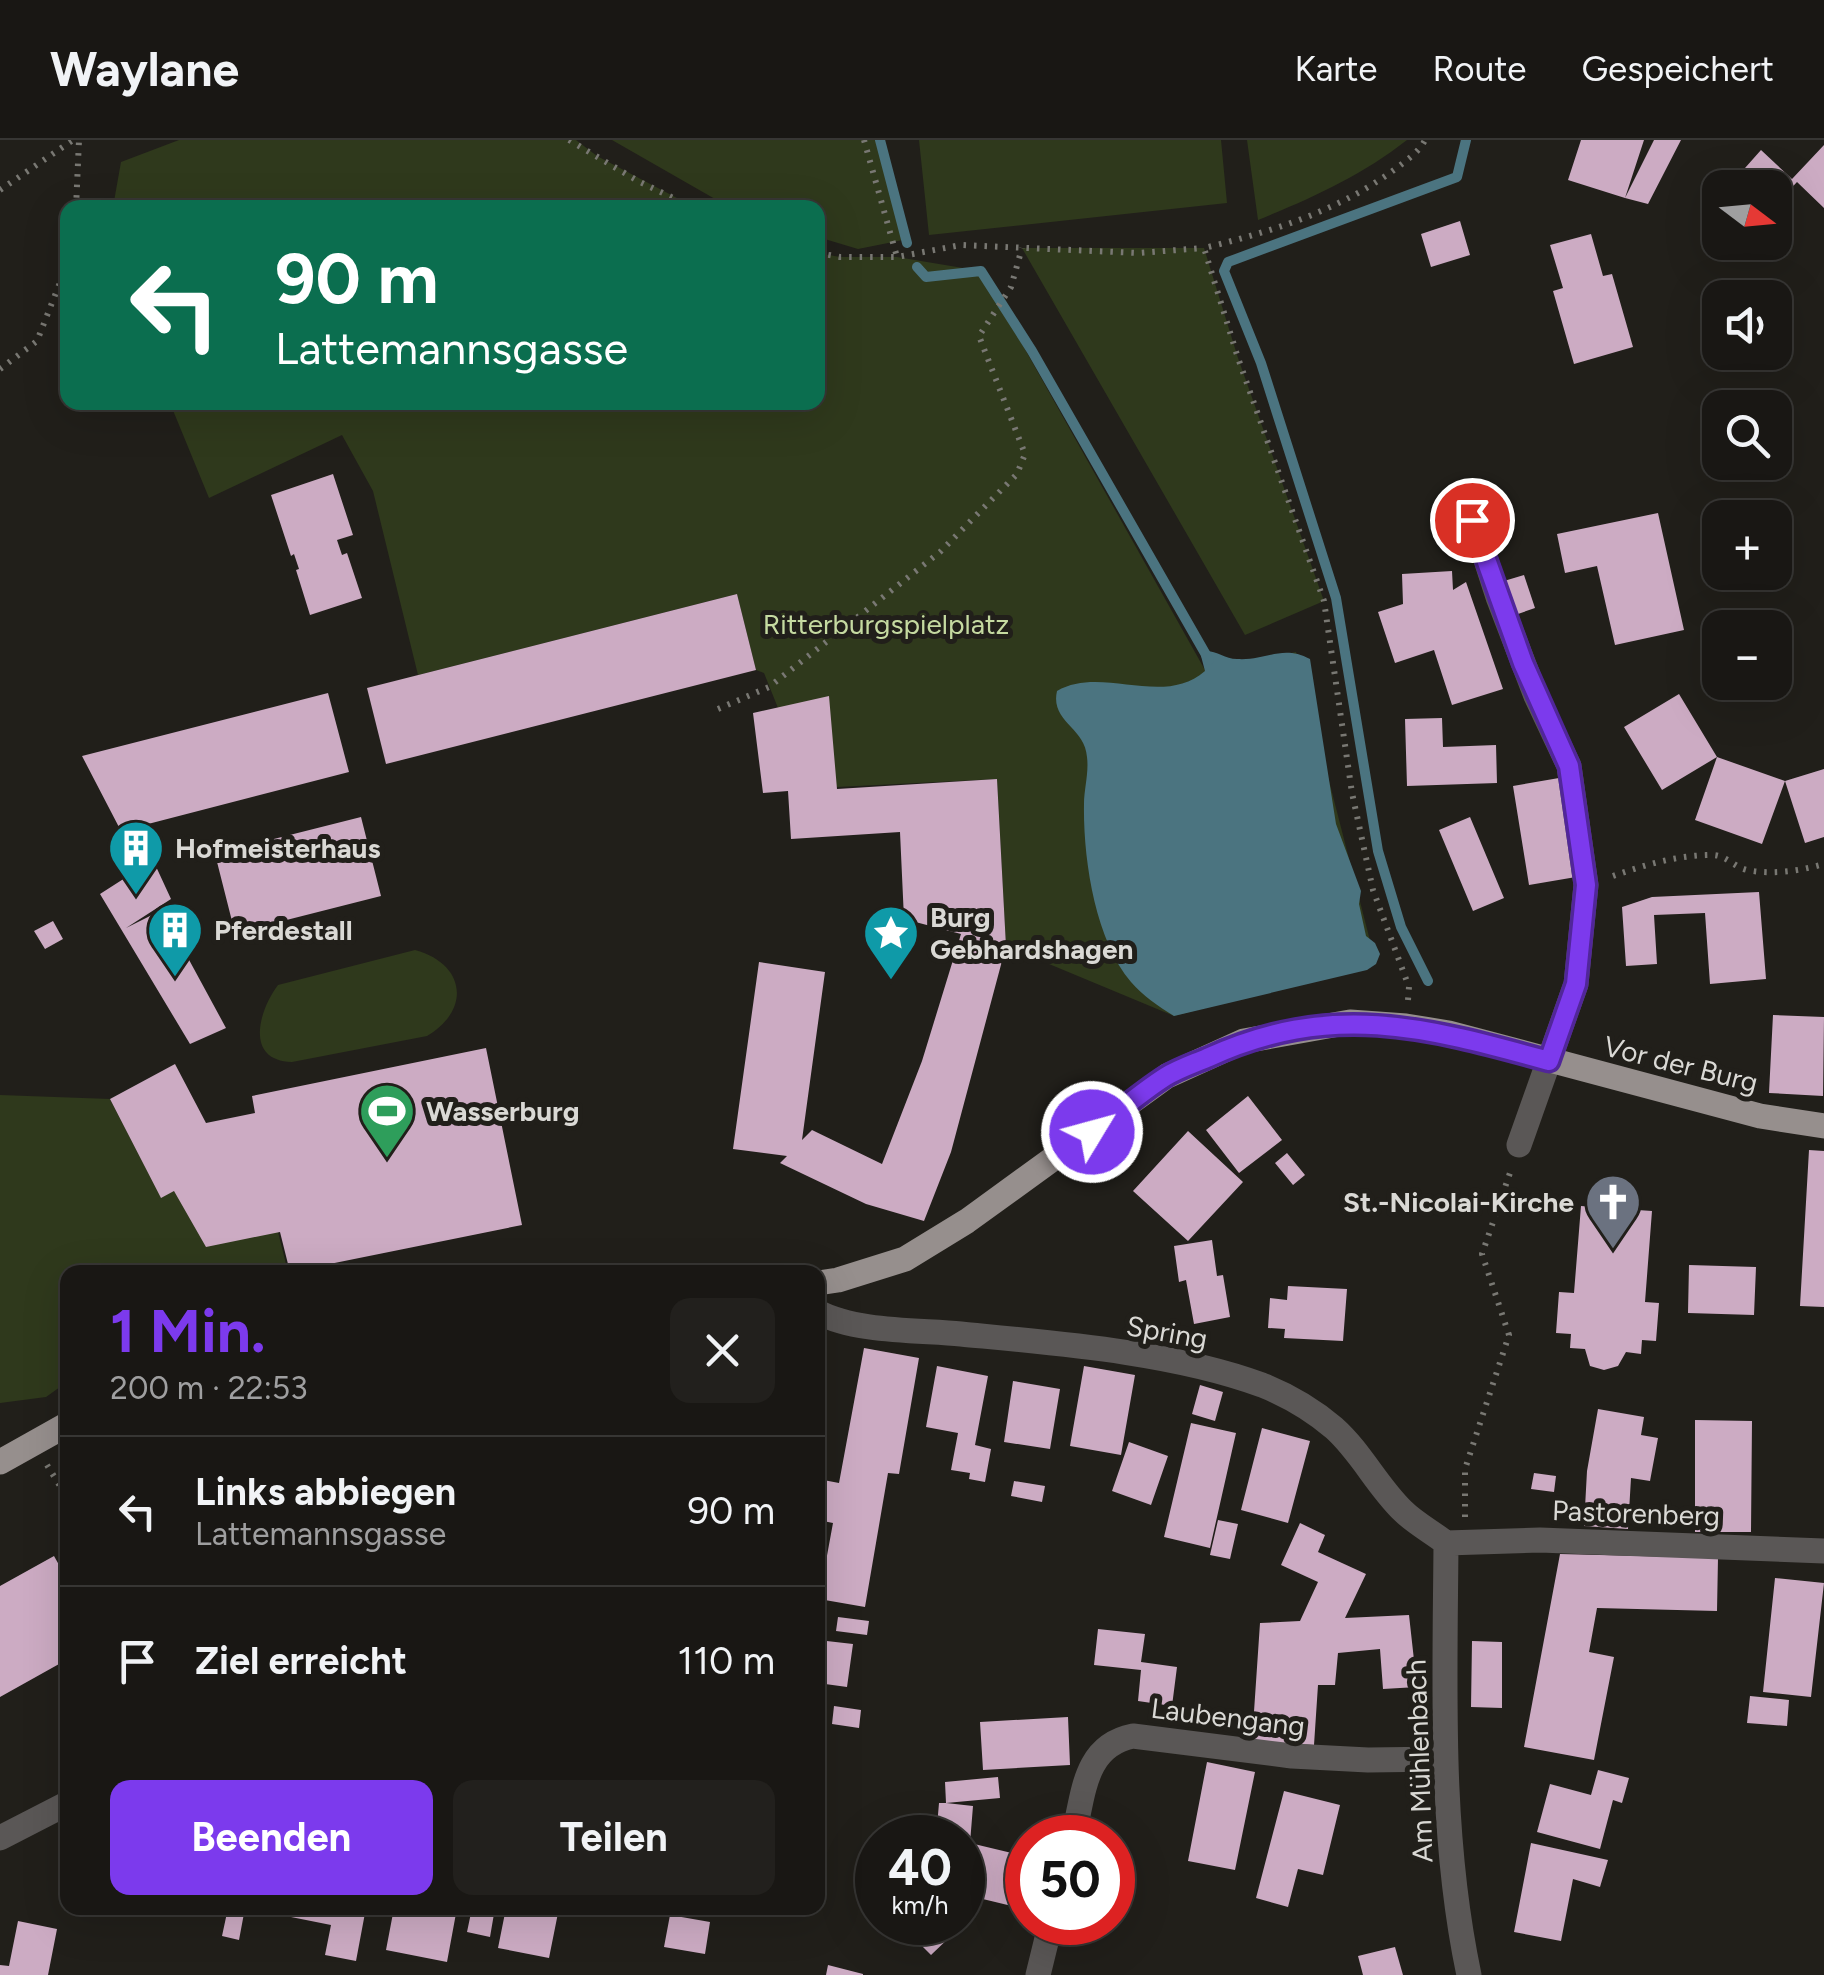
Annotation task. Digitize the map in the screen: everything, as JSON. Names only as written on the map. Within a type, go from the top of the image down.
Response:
[{"type":"main road","name":"Vor der Burg","points":[[825,1281],[904,1258],[966,1221],[1068,1151],[1166,1076],[1244,1041],[1350,1022],[1449,1033],[1760,1116],[1824,1126]]},
{"type":"main road","points":[[0,1462],[60,1428]]},
{"type":"street","points":[[1472,520],[1523,663],[1569,766],[1586,885],[1576,984],[1520,1146]]},
{"type":"street","name":"Spring","points":[[825,1316],[870,1326],[1015,1339],[1165,1361],[1265,1386],[1336,1430],[1403,1511],[1455,1542]]},
{"type":"street","name":"Pastorenberg","points":[[1455,1542],[1682,1544],[1824,1551]]},
{"type":"street","name":"Am Mühlenbach","points":[[1455,1542],[1444,1759],[1456,1912],[1469,1975]]},
{"type":"street","name":"Laubengang","points":[[1080,1815],[1098,1754],[1114,1740],[1133,1736],[1292,1756],[1444,1759]]},
{"type":"street","points":[[0,1838],[60,1807]]},
{"type":"street","points":[[1038,1975],[1045,1945]]},
{"type":"path","points":[[0,190],[76,140]]},
{"type":"path","points":[[76,140],[76,200]]},
{"type":"path","points":[[569,140],[678,200]]},
{"type":"path","points":[[864,140],[896,256]]},
{"type":"path","points":[[825,254],[896,256],[961,245],[1138,253],[1204,248],[1272,231],[1328,209],[1378,181],[1420,150],[1425,140]]},
{"type":"path","points":[[718,710],[769,687],[940,552],[1016,474],[1025,454],[979,336],[1009,290],[1022,248]]},
{"type":"path","points":[[1204,248],[1238,358],[1324,600],[1352,793],[1373,890],[1409,987],[1406,1026]]},
{"type":"path","points":[[0,369],[37,341],[60,275]]},
{"type":"path","points":[[1586,885],[1662,861],[1713,855],[1742,869],[1768,872],[1824,864]]},
{"type":"path","points":[[1455,1542],[1465,1469],[1509,1336],[1482,1254],[1520,1146]]},
{"type":"green space","points":[[179,140],[576,140],[597,156],[681,200],[114,200],[121,162]]},
{"type":"green space","points":[[612,140],[884,140],[903,240],[858,249],[825,239],[825,200],[717,200]]},
{"type":"green space","points":[[919,140],[1221,140],[1227,203],[929,235]]},
{"type":"green space","points":[[1247,140],[1407,140],[1335,185],[1258,220]]},
{"type":"green space","points":[[1022,248],[1204,248],[1238,358],[1324,601],[1245,635]]},
{"type":"green space","name":"Ritterburgspielplatz","points":[[825,254],[897,257],[981,271],[1205,670],[1296,652],[1376,964],[1174,1016],[1006,946],[997,779],[837,787],[778,708],[764,673],[756,670],[737,594],[418,675],[373,491],[342,435],[209,498],[173,410],[825,410]]},
{"type":"green space","points":[[415,950],[445,966],[457,989],[451,1014],[427,1036],[292,1062],[277,1059],[261,1044],[261,1020],[278,985]]},
{"type":"green space","points":[[0,1095],[110,1099],[161,1197],[174,1191],[278,1232],[286,1265],[60,1265],[60,1387],[46,1397],[0,1403]]},
{"type":"water","points":[[1205,651],[1237,659],[1291,653],[1310,659],[1336,824],[1361,891],[1359,904],[1366,936],[1380,954],[1376,964],[1367,970],[1174,1016],[1131,982],[1108,944],[1094,897],[1086,849],[1085,747],[1056,702],[1057,691],[1075,684],[1152,687],[1188,681],[1205,671],[1201,656]]},
{"type":"building","points":[[1581,140],[1644,140],[1625,198],[1568,180]]},
{"type":"building","points":[[1654,140],[1681,140],[1648,204],[1625,198]]},
{"type":"building","points":[[1824,145],[1824,208],[1797,182],[1792,187],[1792,179]]},
{"type":"building","points":[[1761,150],[1782,170],[1747,170]]},
{"type":"building","points":[[1460,221],[1470,255],[1431,267],[1421,234]]},
{"type":"building","points":[[1591,234],[1603,276],[1612,274],[1633,347],[1574,364],[1553,291],[1563,288],[1550,245]]},
{"type":"building","points":[[333,474],[353,535],[337,540],[342,555],[347,553],[362,598],[310,615],[296,570],[299,569],[271,495]]},
{"type":"building","points":[[1658,513],[1684,630],[1615,645],[1597,566],[1565,573],[1557,534]]},
{"type":"building","points":[[1452,571],[1453,590],[1466,582],[1503,689],[1452,705],[1434,650],[1395,663],[1378,612],[1403,604],[1402,574]]},
{"type":"building","points":[[1524,575],[1535,608],[1515,615],[1504,581]]},
{"type":"building","points":[[737,594],[756,670],[386,764],[367,688]]},
{"type":"building","points":[[328,693],[349,772],[121,831],[82,756]]},
{"type":"building","points":[[1679,694],[1717,757],[1662,790],[1624,727]]},
{"type":"building","points":[[829,696],[837,789],[997,779],[1006,946],[951,1152],[924,1221],[866,1204],[780,1163],[787,1156],[733,1149],[759,962],[825,972],[802,1140],[812,1130],[882,1164],[922,1061],[961,934],[904,919],[900,832],[791,839],[788,791],[763,793],[753,713]]},
{"type":"building","points":[[1442,718],[1443,747],[1496,745],[1497,783],[1407,786],[1405,719]]},
{"type":"building","points":[[1717,757],[1785,781],[1762,844],[1695,820]]},
{"type":"building","points":[[1824,769],[1824,837],[1805,843],[1785,781]]},
{"type":"building","points":[[1559,778],[1576,877],[1529,885],[1513,786]]},
{"type":"building","points":[[361,817],[381,896],[235,933],[215,854]]},
{"type":"building","points":[[1470,817],[1504,898],[1473,911],[1439,830]]},
{"type":"building","name":"Pferdestall","points":[[153,860],[171,899],[126,928],[162,910],[226,1028],[190,1044],[100,894]]},
{"type":"building","points":[[1759,892],[1766,979],[1710,984],[1705,913],[1654,915],[1657,964],[1626,966],[1622,907],[1652,897]]},
{"type":"building","points":[[53,921],[63,939],[45,949],[34,931]]},
{"type":"building","points":[[1773,1015],[1824,1017],[1823,1096],[1769,1093]]},
{"type":"building","name":"Wasserburg","points":[[486,1048],[522,1225],[325,1265],[288,1265],[280,1232],[206,1247],[174,1191],[161,1198],[110,1099],[175,1064],[206,1123],[255,1113],[252,1096]]},
{"type":"building","points":[[1248,1096],[1282,1140],[1239,1173],[1206,1130]]},
{"type":"building","points":[[1188,1131],[1243,1182],[1188,1241],[1133,1191]]},
{"type":"building","points":[[1809,1150],[1824,1151],[1824,1307],[1800,1306]]},
{"type":"building","points":[[1287,1153],[1305,1175],[1293,1185],[1275,1163]]},
{"type":"building","name":"St.-Nicolai-Kirche","points":[[1581,1206],[1652,1211],[1645,1302],[1659,1303],[1656,1341],[1642,1340],[1641,1354],[1626,1352],[1618,1366],[1604,1370],[1590,1366],[1585,1349],[1570,1348],[1571,1334],[1556,1333],[1559,1292],[1574,1293]]},
{"type":"building","points":[[1212,1240],[1217,1276],[1223,1275],[1230,1317],[1194,1324],[1186,1280],[1179,1282],[1174,1246]]},
{"type":"building","points":[[1689,1265],[1756,1267],[1754,1315],[1688,1313]]},
{"type":"building","points":[[1288,1286],[1347,1289],[1343,1341],[1284,1338],[1285,1329],[1268,1328],[1270,1298],[1287,1300]]},
{"type":"building","points":[[864,1348],[919,1358],[899,1474],[888,1473],[865,1607],[825,1600],[825,1566],[833,1523],[825,1521],[825,1480],[839,1483]]},
{"type":"building","points":[[937,1366],[988,1376],[975,1445],[991,1449],[985,1482],[969,1479],[970,1473],[951,1470],[958,1433],[926,1427]]},
{"type":"building","points":[[1084,1366],[1135,1375],[1121,1455],[1070,1446]]},
{"type":"building","points":[[1013,1381],[1060,1389],[1050,1449],[1004,1442]]},
{"type":"building","points":[[1200,1385],[1223,1392],[1215,1421],[1192,1414]]},
{"type":"building","points":[[1598,1409],[1644,1417],[1641,1435],[1658,1438],[1650,1481],[1631,1478],[1628,1529],[1584,1526],[1587,1471]]},
{"type":"building","points":[[1695,1420],[1752,1421],[1751,1532],[1695,1532]]},
{"type":"building","points":[[1191,1423],[1236,1433],[1210,1548],[1164,1537]]},
{"type":"building","points":[[1262,1428],[1310,1441],[1288,1523],[1241,1510]]},
{"type":"building","points":[[1129,1442],[1168,1456],[1151,1505],[1112,1491]]},
{"type":"building","points":[[1534,1473],[1556,1476],[1554,1492],[1531,1489]]},
{"type":"building","points":[[1014,1481],[1045,1486],[1042,1502],[1011,1496]]},
{"type":"building","points":[[1218,1520],[1238,1524],[1230,1559],[1210,1555]]},
{"type":"building","points":[[1300,1523],[1325,1535],[1318,1552],[1366,1574],[1345,1618],[1409,1615],[1417,1687],[1383,1689],[1380,1649],[1338,1653],[1335,1685],[1318,1685],[1314,1745],[1252,1741],[1260,1623],[1300,1621],[1318,1582],[1281,1565]]},
{"type":"building","points":[[1560,1554],[1718,1558],[1717,1611],[1597,1608],[1589,1652],[1614,1657],[1594,1760],[1524,1747]]},
{"type":"building","points":[[54,1556],[60,1567],[60,1663],[0,1697],[0,1586]]},
{"type":"building","points":[[1775,1578],[1824,1583],[1811,1697],[1763,1692]]},
{"type":"building","points":[[838,1617],[869,1621],[867,1635],[836,1631]]},
{"type":"building","points":[[1098,1629],[1145,1634],[1141,1662],[1177,1667],[1172,1706],[1138,1701],[1141,1670],[1094,1665]]},
{"type":"building","points":[[825,1641],[853,1644],[847,1687],[825,1684]]},
{"type":"building","points":[[1472,1641],[1502,1642],[1502,1708],[1471,1707]]},
{"type":"building","points":[[1750,1696],[1789,1700],[1787,1726],[1747,1723]]},
{"type":"building","points":[[834,1706],[861,1710],[859,1728],[832,1724]]},
{"type":"building","points":[[1068,1717],[1070,1765],[983,1770],[980,1722]]},
{"type":"building","points":[[1207,1762],[1255,1772],[1235,1870],[1188,1861]]},
{"type":"building","points":[[1598,1770],[1629,1778],[1622,1803],[1613,1800],[1600,1849],[1537,1832],[1550,1784],[1591,1795]]},
{"type":"building","points":[[998,1777],[1000,1798],[946,1803],[945,1782]]},
{"type":"building","points":[[1284,1791],[1340,1805],[1323,1875],[1298,1869],[1288,1907],[1256,1898]]},
{"type":"building","points":[[939,1803],[973,1806],[972,1815],[938,1815]]},
{"type":"building","points":[[1531,1843],[1608,1860],[1600,1887],[1573,1879],[1561,1941],[1514,1932]]},
{"type":"building","points":[[985,1847],[1005,1851],[1005,1904],[985,1900]]},
{"type":"building","points":[[226,1915],[244,1915],[239,1940],[222,1936]]},
{"type":"building","points":[[281,1915],[365,1915],[356,1961],[325,1955],[331,1925]]},
{"type":"building","points":[[393,1915],[456,1915],[447,1962],[386,1950]]},
{"type":"building","points":[[471,1915],[494,1915],[490,1937],[467,1932]]},
{"type":"building","points":[[505,1915],[558,1915],[549,1958],[498,1948]]},
{"type":"building","points":[[670,1915],[710,1922],[705,1954],[664,1947]]},
{"type":"building","points":[[18,1921],[57,1929],[48,1975],[0,1975],[0,1965],[9,1966]]},
{"type":"building","points":[[921,1945],[941,1945],[931,1955]]},
{"type":"building","points":[[1395,1947],[1403,1975],[1363,1975],[1358,1956]]},
{"type":"building","points":[[828,1965],[863,1974],[863,1975],[826,1975]]},
{"type":"waterway","points":[[880,140],[907,243]]},
{"type":"waterway","points":[[1428,981],[1401,927],[1378,851],[1336,598],[1261,363],[1224,271],[1228,262],[1457,177],[1466,140]]},
{"type":"waterway","points":[[917,267],[926,277],[981,271],[1032,351],[1209,660]]},
{"type":"place","name":"Hofmeisterhaus","points":[[136,897]]},
{"type":"place","name":"Pferdestall","points":[[175,979]]},
{"type":"place","name":"Burg Gebhardshagen","points":[[891,982]]},
{"type":"place","name":"Wasserburg","points":[[387,1160]]},
{"type":"place","name":"St.-Nicolai-Kirche","points":[[1613,1251]]},
{"type":"route","points":[[1092,1132],[1166,1076],[1244,1041],[1300,1029],[1350,1022],[1406,1026],[1449,1033],[1549,1061],[1576,984],[1586,885],[1569,766],[1536,696],[1472,520]]}]
